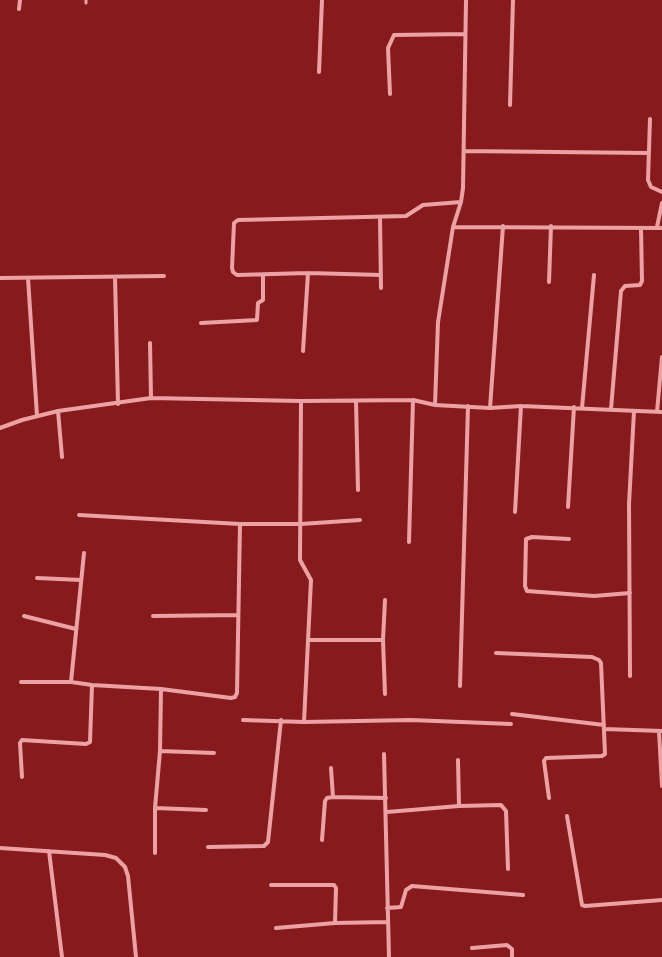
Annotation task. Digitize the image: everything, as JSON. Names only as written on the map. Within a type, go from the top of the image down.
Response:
[{"type":"street","points":[[19,9],[20,0]]},
{"type":"street","points":[[320,72],[322,0]]},
{"type":"street","points":[[436,405],[438,322],[453,227],[460,202],[464,151],[464,34],[466,0]]},
{"type":"street","points":[[510,105],[513,0]]},
{"type":"street","points":[[390,94],[388,48],[394,35],[464,34]]},
{"type":"street","points":[[650,119],[648,153],[649,182],[653,188],[662,192]]},
{"type":"street","points":[[464,151],[648,153]]},
{"type":"street","points":[[381,275],[308,273],[239,276],[233,272],[233,225],[236,220],[406,216],[423,205],[460,202]]},
{"type":"street","points":[[657,227],[662,203]]},
{"type":"street","points":[[380,217],[381,288]]},
{"type":"street","points":[[490,408],[503,226]]},
{"type":"street","points":[[453,227],[551,226],[662,228]]},
{"type":"street","points":[[549,282],[551,226]]},
{"type":"street","points":[[611,409],[621,291],[624,286],[640,285],[642,281],[642,228]]},
{"type":"street","points":[[303,351],[308,273]]},
{"type":"street","points":[[201,323],[256,320],[258,303],[263,300],[263,275]]},
{"type":"street","points":[[582,408],[594,275]]},
{"type":"street","points":[[0,278],[164,276]]},
{"type":"street","points":[[116,277],[118,404]]},
{"type":"street","points":[[28,278],[37,416]]},
{"type":"street","points":[[150,342],[151,398]]},
{"type":"street","points":[[656,412],[662,357]]},
{"type":"street","points":[[0,428],[58,411],[118,404],[151,398],[301,402],[413,400],[436,405],[490,408],[521,406],[574,407],[662,412]]},
{"type":"street","points":[[409,542],[413,400]]},
{"type":"street","points":[[356,401],[358,490]]},
{"type":"street","points":[[301,402],[300,560],[311,580],[304,722]]},
{"type":"street","points":[[460,686],[468,406]]},
{"type":"street","points":[[515,512],[521,406]]},
{"type":"street","points":[[568,507],[574,407]]},
{"type":"street","points":[[58,411],[62,457]]},
{"type":"street","points":[[630,676],[629,504],[634,411]]},
{"type":"street","points":[[79,515],[240,524],[300,524],[360,520]]},
{"type":"street","points":[[21,682],[71,682],[92,686],[161,689],[231,698],[235,697],[238,693],[240,524]]},
{"type":"street","points":[[569,539],[532,537],[526,540],[525,586],[527,591],[594,596],[630,593]]},
{"type":"street","points":[[71,682],[84,553]]},
{"type":"street","points":[[37,578],[81,580]]},
{"type":"street","points":[[385,600],[383,640],[385,694]]},
{"type":"street","points":[[24,616],[76,628]]},
{"type":"street","points":[[153,616],[238,616]]},
{"type":"street","points":[[308,640],[383,640]]},
{"type":"street","points":[[496,653],[592,657],[599,660],[602,668],[605,752],[603,756],[546,758],[544,761],[549,798]]},
{"type":"street","points":[[22,777],[22,740],[86,744],[90,742],[92,686]]},
{"type":"street","points":[[155,853],[155,808],[160,751],[161,689]]},
{"type":"street","points":[[512,714],[604,727],[661,731],[662,786]]},
{"type":"street","points":[[243,720],[281,720],[304,722],[411,720],[511,724]]},
{"type":"street","points":[[208,846],[264,846],[268,842],[281,720]]},
{"type":"street","points":[[160,751],[214,753]]},
{"type":"street","points":[[384,754],[387,812],[387,922],[389,957]]},
{"type":"street","points":[[458,760],[459,806]]},
{"type":"street","points":[[331,768],[333,797]]},
{"type":"street","points":[[322,840],[326,798],[386,798]]},
{"type":"street","points":[[387,812],[459,806],[499,805],[504,807],[508,869]]},
{"type":"street","points":[[155,808],[206,810]]},
{"type":"street","points":[[567,816],[582,905],[662,900]]},
{"type":"street","points":[[0,848],[105,855],[116,858],[125,867],[128,876],[136,957]]},
{"type":"street","points":[[49,851],[62,957]]},
{"type":"street","points":[[271,885],[334,885],[336,888],[335,923]]},
{"type":"street","points":[[387,908],[401,907],[404,894],[408,887],[412,886],[523,895]]},
{"type":"street","points":[[276,928],[335,923],[387,922]]},
{"type":"street","points":[[472,948],[507,945],[512,949],[512,957]]}]
